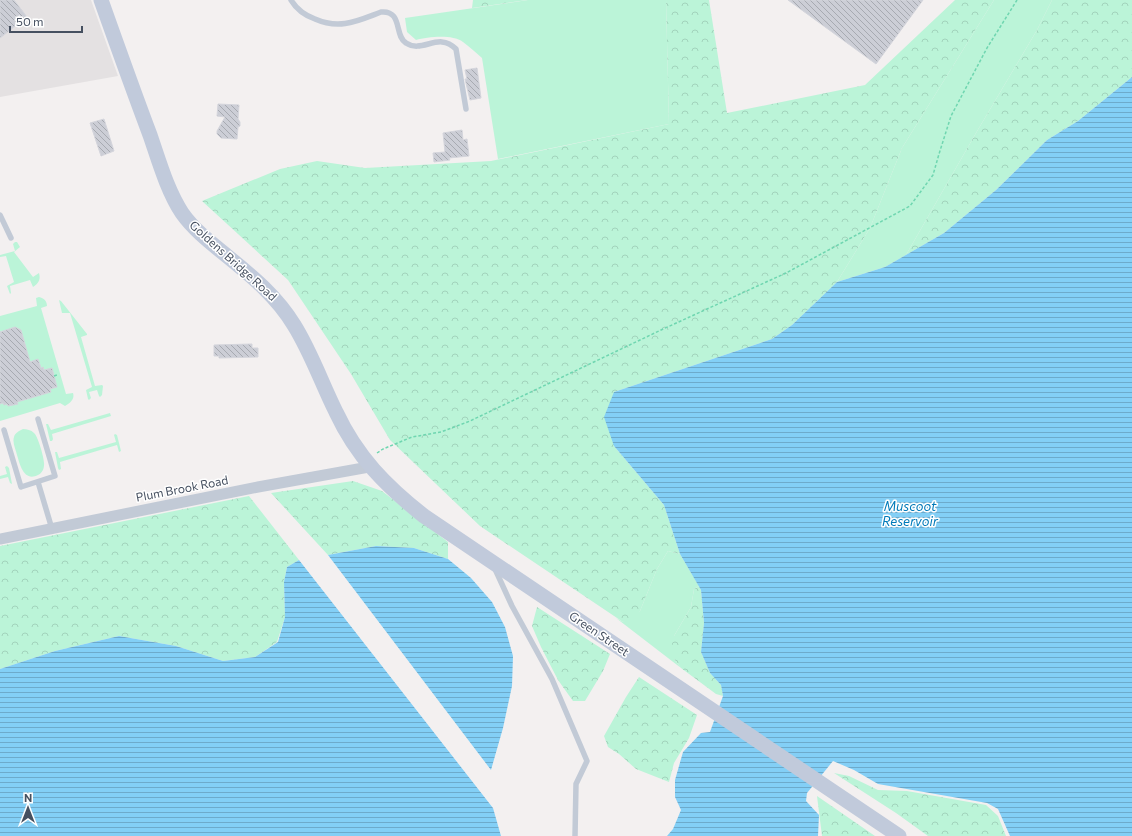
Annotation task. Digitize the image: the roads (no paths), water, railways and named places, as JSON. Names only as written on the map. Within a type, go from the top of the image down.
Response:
[{"type":"main road","name":"Goldens Bridge Road","points":[[101,0],[168,184],[182,213],[193,226],[270,293],[284,309],[304,343],[343,426],[367,464]]},
{"type":"main road","name":"Green Street","points":[[367,464],[386,484],[412,506],[492,562],[899,836]]},
{"type":"street","name":"Plum Brook Road","points":[[0,539],[367,464]]},
{"type":"lane","points":[[291,0],[304,15],[332,25],[344,24],[381,12],[387,12],[395,19],[402,39],[407,44],[416,46],[440,42],[447,42],[451,44],[456,49],[466,109]]},
{"type":"lane","points":[[0,215],[11,238]]},
{"type":"lane","points":[[4,430],[21,487],[38,482],[55,476],[38,420]]},
{"type":"lane","points":[[38,482],[52,529]]},
{"type":"lane","points":[[492,562],[512,606],[552,679],[587,761],[576,784],[575,836]]},
{"type":"water","name":"Muscoot Reservoir","points":[[1132,77],[1132,836],[1010,836],[998,809],[987,803],[878,784],[854,770],[833,761],[807,793],[806,801],[819,815],[818,836],[667,836],[673,829],[681,810],[675,797],[675,780],[683,752],[701,733],[710,732],[723,696],[721,685],[710,673],[701,652],[704,623],[701,590],[680,554],[664,505],[614,446],[604,417],[614,392],[772,339],[792,325],[837,282],[885,267],[944,233],[996,190],[1047,140],[1078,121]]},
{"type":"water","points":[[376,546],[414,548],[448,559],[471,578],[492,602],[505,627],[513,656],[512,686],[503,728],[491,770],[328,555]]},
{"type":"water","points":[[299,560],[493,808],[501,836],[0,836],[0,669],[55,651],[119,636],[176,646],[223,661],[255,657],[278,642],[285,617],[284,582],[287,567]]}]
